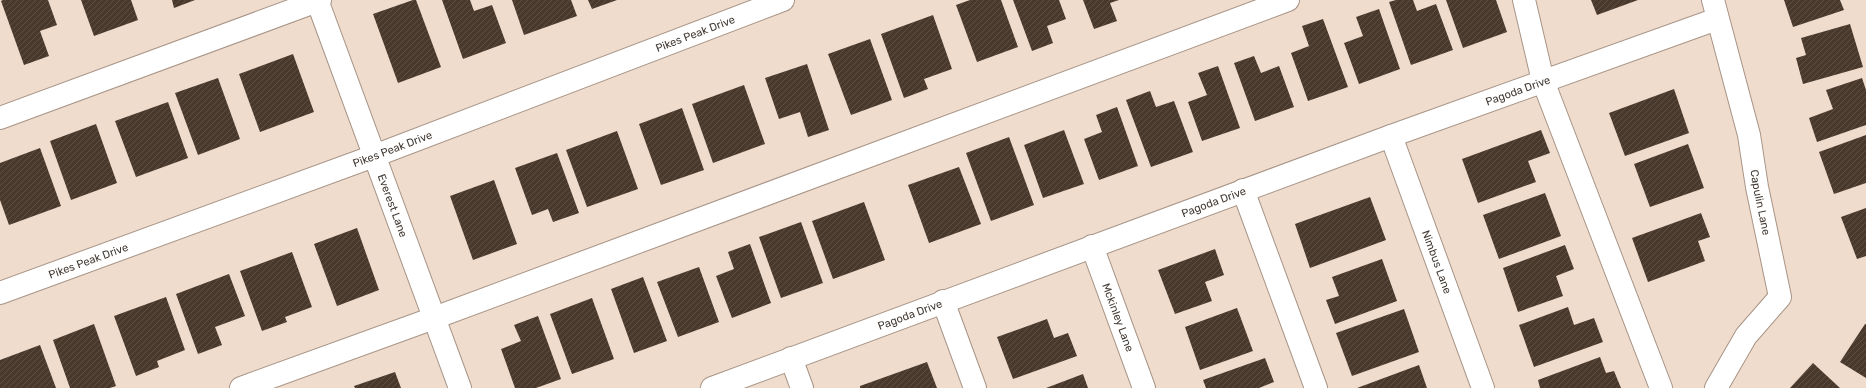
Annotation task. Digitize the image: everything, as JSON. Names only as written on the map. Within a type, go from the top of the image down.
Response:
[{"type":"street","name":"Everest Lane","points":[[318,0],[460,388]]},
{"type":"street","points":[[0,118],[318,0]]},
{"type":"street","name":"Pikes Peak Drive","points":[[0,293],[374,156],[783,0]]},
{"type":"street","points":[[241,388],[434,318],[1288,0]]},
{"type":"street","points":[[1524,0],[1543,81],[1661,388]]},
{"type":"street","name":"Pagoda Drive","points":[[712,388],[1243,190],[1543,81],[1715,10]]},
{"type":"street","name":"Capulin Lane","points":[[1715,10],[1749,135],[1757,187],[1780,297],[1746,336],[1716,388]]},
{"type":"street","name":"Nimbus Lane","points":[[1391,136],[1483,388]]},
{"type":"street","points":[[1243,190],[1316,388]]},
{"type":"street","name":"Mckinley Lane","points":[[1092,246],[1144,388]]},
{"type":"street","points":[[943,301],[975,388]]},
{"type":"street","points":[[791,358],[802,388]]},
{"type":"building","points":[[48,0],[57,25],[40,31],[49,56],[24,65],[1,1]]},
{"type":"building","points":[[81,0],[131,0],[138,20],[94,36]]},
{"type":"building","points":[[172,0],[195,0],[174,8]]},
{"type":"building","points":[[416,0],[441,67],[398,83],[373,14]]},
{"type":"building","points":[[442,0],[470,0],[474,11],[492,5],[506,43],[463,59]]},
{"type":"building","points":[[512,0],[571,0],[577,16],[524,35]]},
{"type":"building","points":[[588,0],[617,0],[592,9]]},
{"type":"building","points":[[970,0],[1001,0],[1018,47],[977,62],[956,5]]},
{"type":"building","points":[[1013,0],[1059,0],[1066,19],[1047,26],[1053,43],[1032,51]]},
{"type":"building","points":[[1083,0],[1119,0],[1110,3],[1117,21],[1094,29]]},
{"type":"building","points":[[1396,0],[1413,0],[1417,11],[1436,4],[1453,50],[1411,65],[1389,2]]},
{"type":"building","points":[[1446,0],[1496,0],[1507,32],[1463,48]]},
{"type":"building","points":[[1591,0],[1638,0],[1597,15]]},
{"type":"building","points":[[1784,0],[1840,0],[1844,10],[1793,27]]},
{"type":"building","points":[[1379,9],[1400,69],[1359,84],[1344,43],[1363,36],[1356,17]]},
{"type":"building","points":[[933,15],[952,69],[924,79],[928,89],[904,98],[881,34]]},
{"type":"building","points":[[1323,19],[1348,87],[1308,101],[1291,53],[1309,46],[1302,26]]},
{"type":"building","points":[[1850,24],[1863,67],[1803,84],[1796,58],[1806,55],[1801,38]]},
{"type":"building","points":[[870,39],[892,100],[851,115],[828,54]]},
{"type":"building","points":[[293,54],[314,112],[260,132],[239,74]]},
{"type":"building","points":[[1254,56],[1261,73],[1279,66],[1294,107],[1255,121],[1234,63]]},
{"type":"building","points":[[807,64],[829,130],[808,137],[800,112],[779,119],[765,78]]},
{"type":"building","points":[[1218,66],[1240,128],[1202,141],[1188,102],[1207,95],[1198,73]]},
{"type":"building","points":[[218,78],[240,139],[198,155],[175,93]]},
{"type":"building","points":[[1862,78],[1866,90],[1866,125],[1817,142],[1809,118],[1833,109],[1826,90]]},
{"type":"building","points":[[744,85],[765,144],[713,163],[692,104]]},
{"type":"building","points":[[1674,89],[1689,133],[1625,156],[1609,113]]},
{"type":"building","points":[[1150,91],[1156,107],[1174,101],[1193,152],[1151,167],[1126,100]]},
{"type":"building","points":[[168,102],[188,158],[136,177],[115,121]]},
{"type":"building","points":[[1117,107],[1138,166],[1099,180],[1084,139],[1102,132],[1096,115]]},
{"type":"building","points":[[682,108],[704,170],[661,185],[639,124]]},
{"type":"building","points":[[96,124],[117,183],[71,200],[50,141]]},
{"type":"building","points":[[1064,130],[1084,184],[1043,198],[1024,145]]},
{"type":"building","points":[[1541,130],[1550,153],[1528,161],[1536,182],[1478,203],[1462,159]]},
{"type":"building","points":[[617,131],[638,189],[587,207],[566,150]]},
{"type":"building","points":[[1866,135],[1866,183],[1834,194],[1819,152]]},
{"type":"building","points":[[1009,137],[1034,205],[991,221],[966,153]]},
{"type":"building","points":[[1688,144],[1704,188],[1650,207],[1634,164]]},
{"type":"building","points":[[40,148],[61,206],[9,225],[0,200],[0,163]]},
{"type":"building","points":[[557,153],[579,213],[553,222],[548,209],[532,215],[515,168]]},
{"type":"building","points":[[959,167],[981,224],[929,243],[908,185]]},
{"type":"building","points":[[494,180],[517,244],[473,260],[450,196]]},
{"type":"building","points":[[1545,193],[1561,236],[1499,259],[1483,215]]},
{"type":"building","points":[[1370,197],[1386,240],[1310,268],[1295,224]]},
{"type":"building","points":[[864,202],[885,260],[833,279],[812,221]]},
{"type":"building","points":[[1866,208],[1866,256],[1857,259],[1841,217]]},
{"type":"building","points":[[1701,213],[1710,237],[1698,241],[1705,261],[1648,282],[1632,238]]},
{"type":"building","points":[[801,222],[823,283],[781,298],[759,237]]},
{"type":"building","points":[[357,228],[379,290],[337,306],[314,244]]},
{"type":"building","points":[[750,244],[771,303],[732,318],[716,276],[734,269],[728,252]]},
{"type":"building","points":[[1565,245],[1574,269],[1556,276],[1563,296],[1518,312],[1503,268]]},
{"type":"building","points":[[1215,249],[1224,275],[1205,282],[1212,301],[1175,314],[1158,270]]},
{"type":"building","points":[[292,252],[312,307],[285,317],[287,322],[262,331],[240,271]]},
{"type":"building","points":[[1382,259],[1397,301],[1335,324],[1326,300],[1339,296],[1332,277]]},
{"type":"building","points":[[699,267],[719,322],[678,337],[657,282]]},
{"type":"building","points":[[229,274],[245,316],[215,327],[222,345],[198,354],[176,294]]},
{"type":"building","points":[[643,277],[667,341],[634,353],[611,289]]},
{"type":"building","points":[[166,297],[185,350],[157,361],[159,367],[136,376],[114,316]]},
{"type":"building","points":[[592,298],[614,359],[572,374],[550,314]]},
{"type":"building","points":[[1568,307],[1574,325],[1594,318],[1603,342],[1534,367],[1519,325]]},
{"type":"building","points":[[1237,308],[1253,351],[1200,370],[1185,327]]},
{"type":"building","points":[[1404,309],[1419,352],[1352,376],[1336,333]]},
{"type":"building","points":[[538,316],[561,379],[536,388],[515,388],[501,349],[521,341],[514,325]]},
{"type":"building","points":[[1047,319],[1054,338],[1068,333],[1077,356],[1013,379],[997,337]]},
{"type":"building","points":[[94,324],[116,386],[110,388],[70,388],[53,340]]},
{"type":"building","points":[[1866,324],[1866,378],[1840,362]]},
{"type":"building","points":[[40,345],[56,388],[0,388],[0,360]]},
{"type":"building","points":[[1600,357],[1606,373],[1614,371],[1621,388],[1540,388],[1538,380]]},
{"type":"building","points":[[1265,358],[1274,382],[1259,388],[1206,388],[1203,380]]},
{"type":"building","points":[[927,362],[937,388],[860,388],[860,386]]},
{"type":"building","points":[[1813,363],[1840,388],[1790,388]]},
{"type":"building","points":[[1419,365],[1427,388],[1357,388]]},
{"type":"building","points":[[395,372],[401,388],[355,388],[354,386]]},
{"type":"building","points":[[1083,374],[1088,388],[1046,388]]}]
